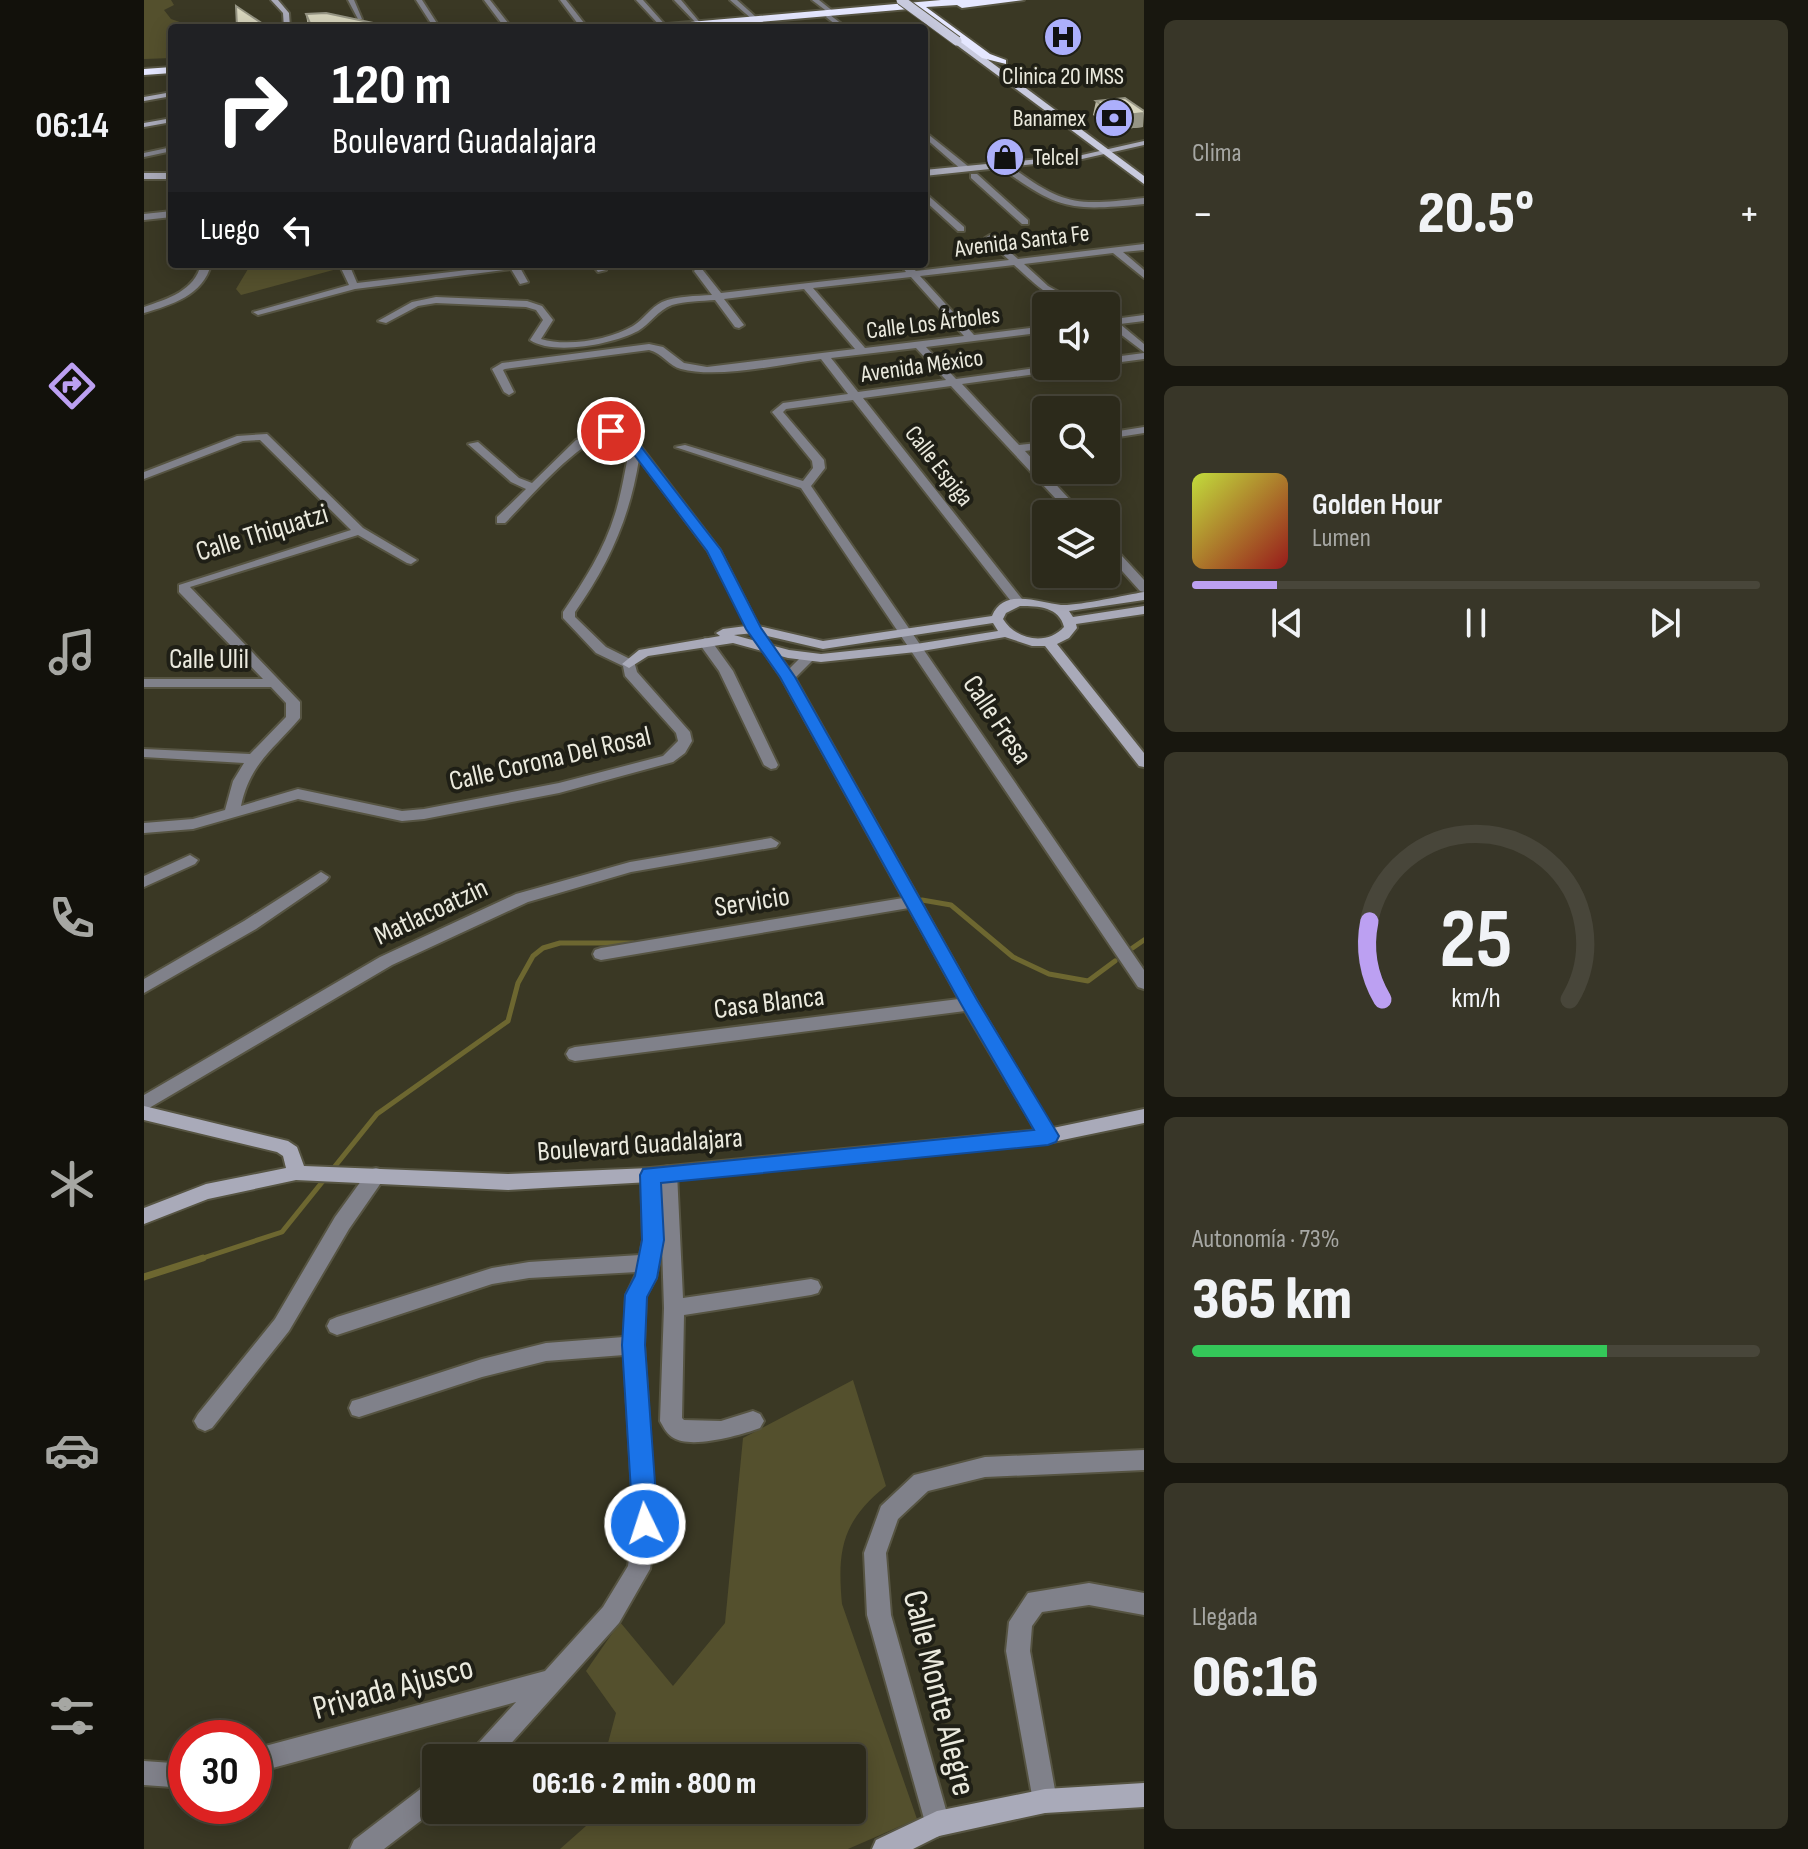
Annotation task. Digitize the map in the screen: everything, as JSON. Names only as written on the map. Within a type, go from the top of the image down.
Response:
[{"type":"highway","points":[[757,24],[834,20],[904,4],[975,0]]},
{"type":"highway","points":[[904,4],[937,7],[1019,0]]},
{"type":"highway","points":[[991,2],[955,16],[989,47],[992,54]]},
{"type":"highway","points":[[904,4],[927,24]]},
{"type":"highway","points":[[904,4],[986,56],[1002,62]]},
{"type":"highway","points":[[749,24],[834,20]]},
{"type":"highway","points":[[928,25],[958,48],[977,57]]},
{"type":"highway","points":[[144,67],[168,66]]},
{"type":"main road","points":[[904,4],[972,40],[1144,167]]},
{"type":"main road","points":[[904,4],[1144,181]]},
{"type":"street","points":[[274,0],[286,13],[287,24]]},
{"type":"street","points":[[351,0],[360,18]]},
{"type":"street","points":[[419,0],[434,24]]},
{"type":"street","points":[[487,0],[506,24]]},
{"type":"street","points":[[563,0],[582,24]]},
{"type":"street","points":[[639,0],[662,24]]},
{"type":"street","points":[[677,0],[704,24]]},
{"type":"street","points":[[733,0],[757,24]]},
{"type":"street","points":[[815,0],[834,20]]},
{"type":"street","points":[[144,99],[168,95]]},
{"type":"street","points":[[144,125],[168,121]]},
{"type":"street","points":[[928,136],[966,169]]},
{"type":"street","points":[[928,173],[1009,167],[1105,153],[1144,143]]},
{"type":"street","points":[[144,155],[168,150]]},
{"type":"street","points":[[928,182],[974,176],[1009,167]]},
{"type":"street","points":[[1009,167],[1060,204],[1084,206],[1144,201]]},
{"type":"street","points":[[144,176],[168,176]]},
{"type":"street","points":[[974,176],[1025,222]]},
{"type":"street","points":[[928,199],[961,229]]},
{"type":"street","points":[[144,217],[168,214]]},
{"type":"street","points":[[990,238],[1053,292]]},
{"type":"street","name":"Avenida Santa Fe","points":[[383,321],[415,304],[436,300],[527,304],[539,308],[548,320],[535,340],[557,346],[621,334],[639,326],[657,307],[672,302],[1144,247]]},
{"type":"street","points":[[1115,250],[1144,275]]},
{"type":"street","points":[[144,310],[195,286],[203,278],[205,268]]},
{"type":"street","points":[[346,268],[354,286]]},
{"type":"street","points":[[433,268],[436,276]]},
{"type":"street","points":[[258,312],[354,286],[493,268]]},
{"type":"street","points":[[516,268],[523,282]]},
{"type":"street","points":[[908,268],[971,338]]},
{"type":"street","points":[[699,271],[739,325]]},
{"type":"street","points":[[807,287],[863,352]]},
{"type":"street","points":[[144,300],[157,305]]},
{"type":"street","points":[[1120,319],[1144,318]]},
{"type":"street","points":[[1120,329],[1144,349]]},
{"type":"street","name":"Calle Los Árboles","points":[[509,392],[497,369],[502,366],[649,347],[659,349],[681,366],[707,370],[1032,331]]},
{"type":"street","points":[[919,345],[1064,500]]},
{"type":"street","points":[[1120,359],[1144,356]]},
{"type":"street","name":"Calle Espiga","points":[[825,357],[1018,602]]},
{"type":"street","name":"Avenida México","points":[[805,486],[819,468],[818,460],[777,412],[779,408],[1032,371]]},
{"type":"street","points":[[1120,434],[1144,430]]},
{"type":"street","points":[[501,520],[563,456],[591,436],[611,431],[620,433],[635,448],[714,550],[754,629],[788,677],[970,1004],[1048,1136]]},
{"type":"street","points":[[144,476],[253,435],[263,436],[359,531],[411,560]]},
{"type":"street","points":[[474,444],[515,480],[534,488]]},
{"type":"street","points":[[681,447],[805,486]]},
{"type":"street","points":[[1017,449],[1032,447]]},
{"type":"street","points":[[635,448],[629,497],[608,554],[569,612],[569,618],[612,658],[629,664],[644,653],[733,639],[808,658],[916,648],[1007,633]]},
{"type":"street","name":"Calle Fresa","points":[[805,486],[1144,983]]},
{"type":"street","name":"Calle Thiquatzi","points":[[232,811],[237,783],[253,759],[293,718],[293,702],[183,589],[185,585],[359,531]]},
{"type":"street","points":[[1120,561],[1144,588]]},
{"type":"street","points":[[1058,609],[1144,596]]},
{"type":"street","points":[[997,619],[1000,611],[1018,602],[1046,604],[1058,609],[1071,621]]},
{"type":"street","points":[[1071,621],[1144,610]]},
{"type":"street","points":[[675,648],[696,638],[754,629],[823,645],[997,619]]},
{"type":"street","points":[[997,619],[1007,633],[1019,639],[1049,642],[1068,634],[1071,621]]},
{"type":"street","points":[[705,642],[726,671],[771,765]]},
{"type":"street","points":[[1049,642],[1144,763]]},
{"type":"street","points":[[788,677],[796,666],[808,658]]},
{"type":"street","name":"Calle Corona Del Rosal","points":[[232,811],[306,794],[386,813],[413,815],[559,788],[668,759],[680,750],[685,741],[683,732],[630,673],[629,664]]},
{"type":"street","name":"Calle Ulil","points":[[144,683],[273,683]]},
{"type":"street","points":[[144,753],[253,759]]},
{"type":"street","points":[[144,828],[193,824],[232,811]]},
{"type":"street","name":"Matlacoatzin","points":[[144,1104],[386,961],[522,898],[630,867],[771,843]]},
{"type":"street","points":[[144,882],[190,860]]},
{"type":"street","points":[[144,987],[250,925],[321,877]]},
{"type":"street","name":"Servicio","points":[[601,954],[913,902]]},
{"type":"street","name":"Casa Blanca","points":[[575,1054],[970,1004]]},
{"type":"street","points":[[144,1113],[282,1146],[291,1152],[305,1173]]},
{"type":"street","name":"Boulevard Guadalajara","points":[[144,1216],[206,1192],[305,1173],[508,1182],[659,1174],[1048,1136],[1144,1116]]},
{"type":"street","points":[[495,1744],[611,1615],[639,1569],[645,1524],[634,1345],[636,1295],[650,1263],[659,1174]]},
{"type":"street","points":[[659,1174],[674,1308],[671,1421],[679,1430],[721,1431],[753,1421]]},
{"type":"street","points":[[205,1421],[282,1325],[342,1223],[376,1175]]},
{"type":"street","points":[[337,1326],[492,1276],[529,1270],[650,1263]]},
{"type":"street","points":[[674,1308],[811,1287]]},
{"type":"street","points":[[359,1408],[482,1368],[546,1352],[634,1345]]},
{"type":"street","name":"Calle Monte Alegre","points":[[937,1824],[879,1615],[875,1553],[889,1513],[922,1482],[985,1467],[1144,1460]]},
{"type":"street","points":[[1045,1801],[1018,1651],[1021,1622],[1036,1601],[1089,1594],[1144,1604]]},
{"type":"street","name":"Privada Ajusco","points":[[272,1756],[551,1681]]},
{"type":"street","points":[[144,1773],[168,1775]]},
{"type":"street","points":[[885,1849],[937,1824],[1045,1801],[1144,1795]]},
{"type":"street","points":[[363,1849],[422,1804]]},
{"type":"shaded area","points":[[144,0],[171,0],[174,5],[164,10],[171,19],[185,24],[168,24],[168,58],[144,59]]},
{"type":"shaded area","points":[[249,268],[337,269],[241,295],[236,289]]},
{"type":"shaded area","points":[[853,1380],[886,1486],[851,1524],[842,1552],[842,1604],[917,1819],[848,1849],[560,1849],[586,1824],[866,1824],[866,1744],[608,1744],[616,1713],[586,1671],[620,1622],[673,1686],[725,1623],[743,1438]]},
{"type":"building","points":[[236,6],[263,24],[237,24]]},
{"type":"building","points":[[326,13],[378,24],[310,24],[306,14]]},
{"type":"building","points":[[1125,98],[1144,113],[1117,116],[1096,101]]},
{"type":"waterway","points":[[922,900],[951,905],[1013,957],[1049,974],[1088,981],[1115,961]]},
{"type":"waterway","points":[[1131,949],[1144,940]]},
{"type":"waterway","points":[[197,1260],[282,1232],[377,1114],[508,1021],[518,983],[533,956],[543,948],[560,943],[633,943]]},
{"type":"waterway","points":[[144,1277],[203,1258]]},
{"type":"place","name":"Clinica 20 IMSS","points":[[1063,37]]},
{"type":"place","name":"Banamex","points":[[1114,118]]},
{"type":"place","name":"Telcel","points":[[1005,157]]},
{"type":"route","points":[[611,431],[628,437],[714,550],[754,629],[788,677],[970,1004],[1048,1136],[650,1175],[653,1240],[646,1278],[636,1295],[634,1345],[645,1524]]}]
